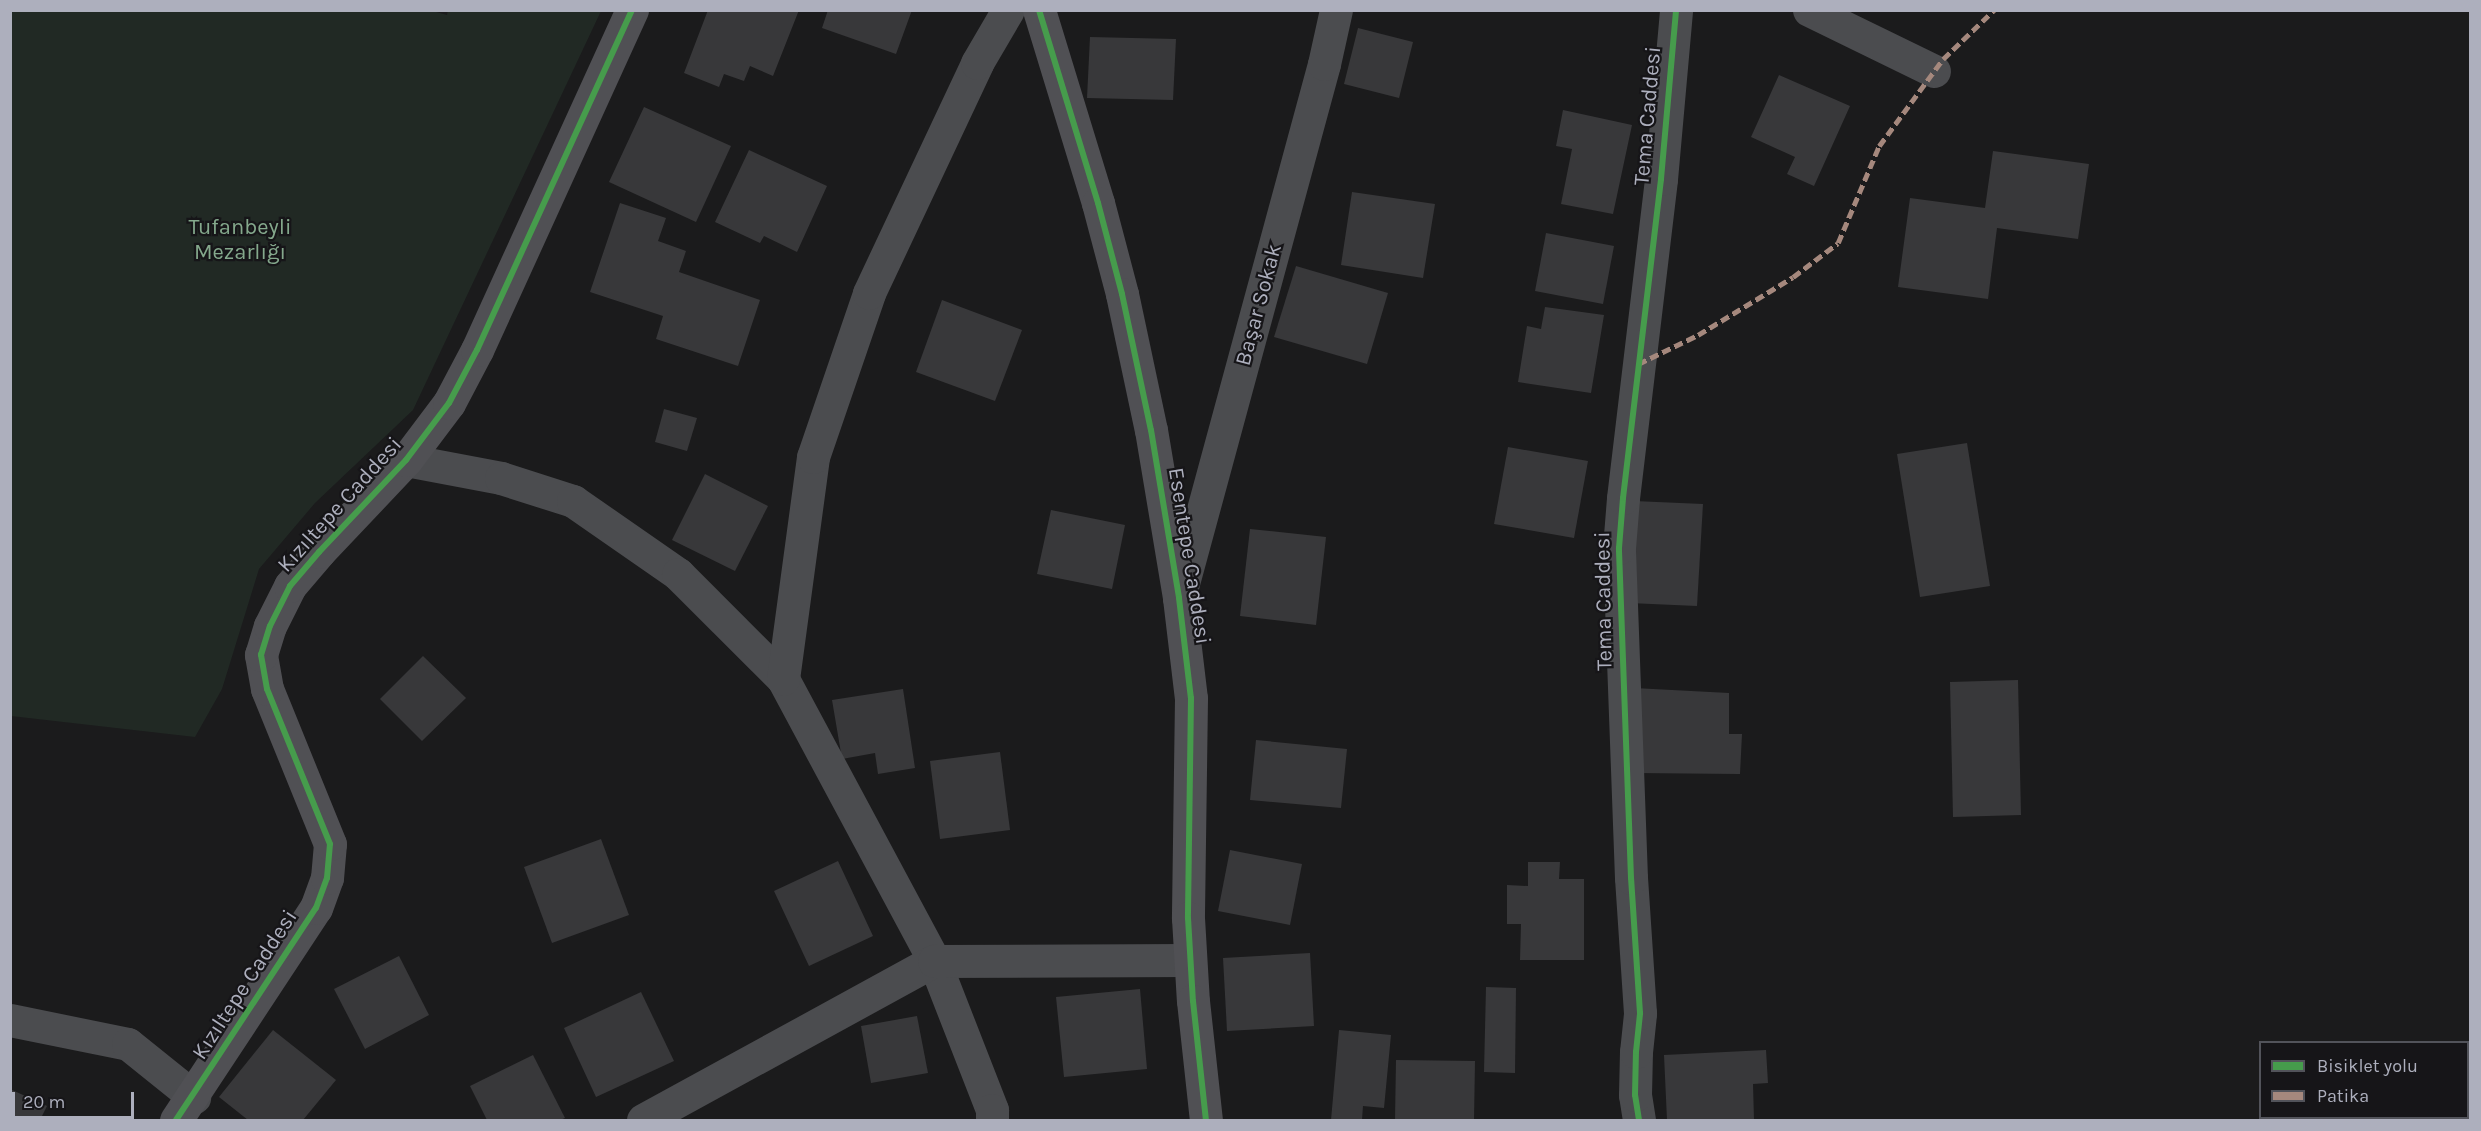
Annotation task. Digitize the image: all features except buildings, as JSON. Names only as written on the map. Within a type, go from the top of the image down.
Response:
[{"type":"street","name":"Kızıltepe Caddesi","points":[[185,1109],[316,908],[327,878],[330,844],[267,689],[261,655],[270,626],[290,586],[406,460],[449,403],[477,350],[632,10]]},
{"type":"street","points":[[783,679],[813,458],[869,293],[977,63],[1008,10]]},
{"type":"street","name":"Esentepe Caddesi","points":[[1038,10],[1095,192],[1122,294],[1150,430],[1179,598],[1191,698],[1188,918],[1190,960],[1206,1120]]},
{"type":"street","name":"Başar Sokak","points":[[1179,598],[1321,74],[1336,10]]},
{"type":"street","name":"Tema Caddesi","points":[[1639,1120],[1635,1095],[1640,1013],[1631,878],[1620,548],[1623,498],[1661,179],[1676,10]]},
{"type":"street","points":[[1809,10],[1934,71]]},
{"type":"street","points":[[406,460],[501,478],[573,501],[678,574],[783,679],[934,961],[992,1110],[992,1120]]},
{"type":"street","points":[[643,1120],[934,961],[1190,960]]},
{"type":"street","points":[[10,1020],[128,1044],[185,1109]]},
{"type":"green space","name":"Tufanbeyli Mezarlığı","points":[[429,10],[447,15],[448,10],[601,11],[413,410],[315,503],[259,569],[222,689],[195,737],[11,716],[11,11]]},
{"type":"marked path","points":[[1638,364],[1698,335],[1793,277],[1838,243],[1879,146],[1943,59],[1994,10]]},
{"type":"cycle path","points":[[176,1120],[316,908],[327,878],[330,844],[267,689],[261,655],[270,626],[290,586],[406,460],[449,403],[477,350],[632,10]]},
{"type":"cycle path","points":[[1039,10],[1098,203],[1122,294],[1151,430],[1179,598],[1191,698],[1188,918],[1193,1001],[1206,1120]]},
{"type":"cycle path","points":[[1639,1120],[1635,1095],[1640,1013],[1631,878],[1619,548],[1661,179],[1676,10]]}]
